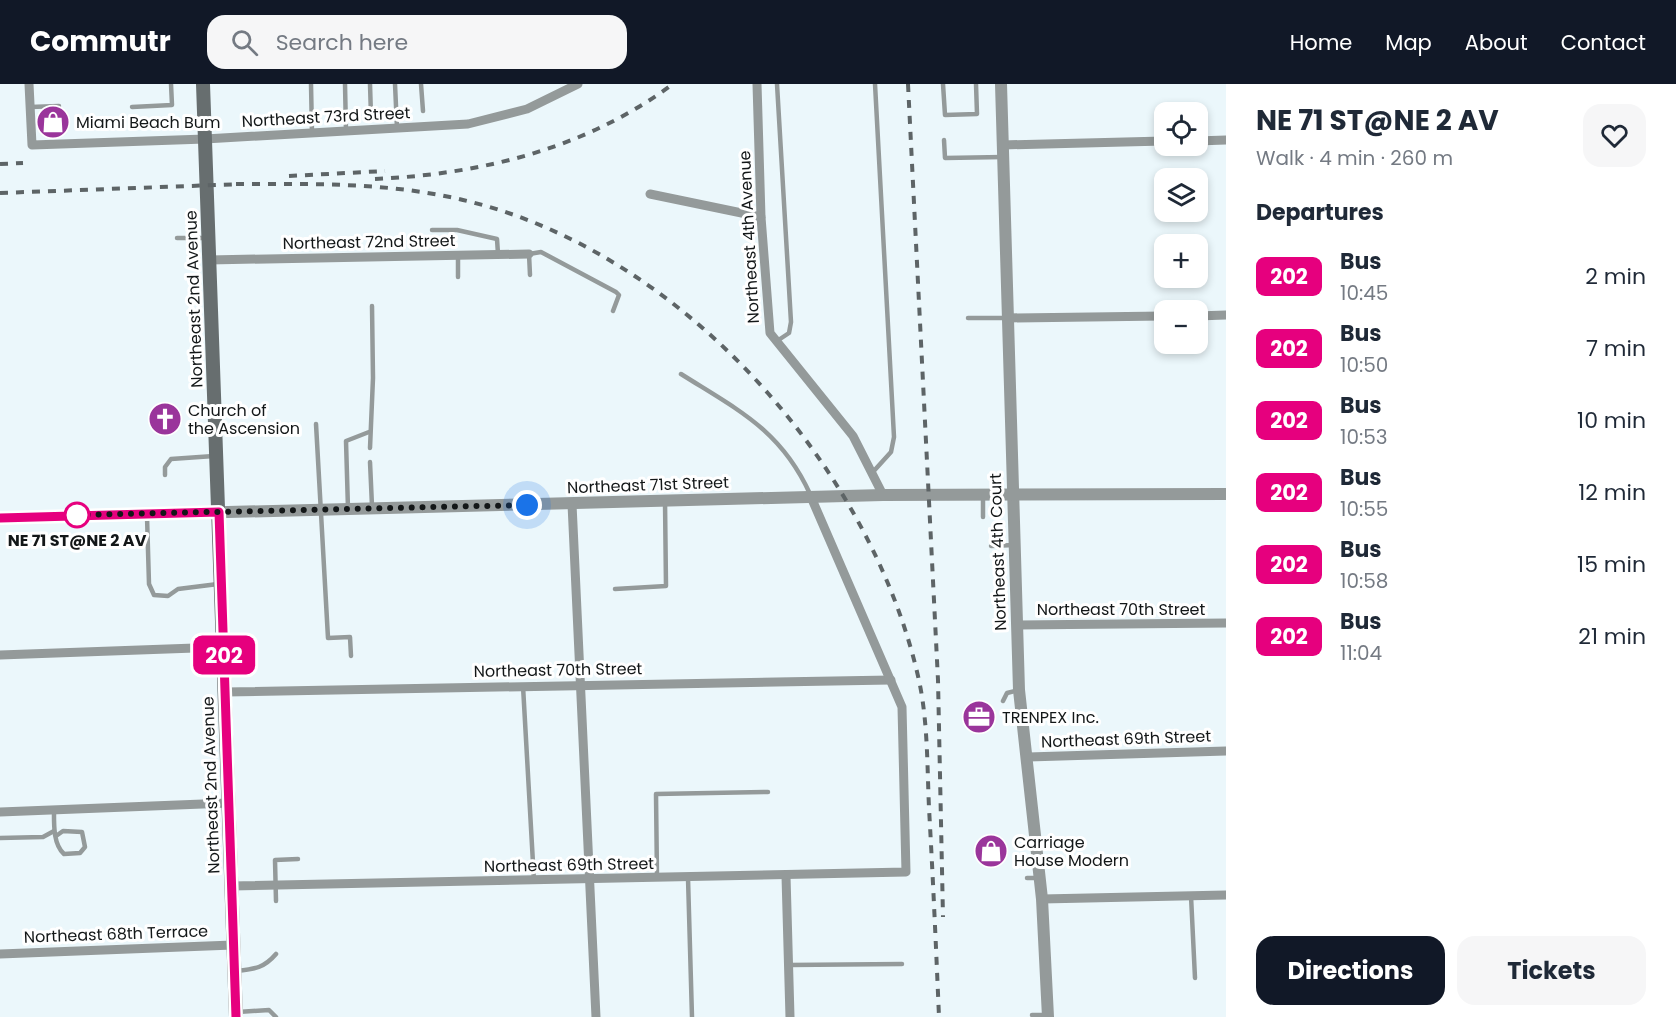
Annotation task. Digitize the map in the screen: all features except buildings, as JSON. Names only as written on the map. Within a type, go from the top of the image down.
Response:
[{"type":"main road","name":"Northeast 2nd Avenue","points":[[203,84],[236,1014]]},
{"type":"street","points":[[29,84],[30,107]]},
{"type":"street","name":"Northeast 73rd Street","points":[[30,107],[32,145],[205,139],[468,124],[527,109],[578,84]]},
{"type":"street","name":"Northeast 4th Avenue","points":[[757,84],[761,217],[770,333],[853,436],[883,495]]},
{"type":"street","name":"Northeast 4th Court","points":[[1001,84],[1019,690],[1042,899],[1048,1016]]},
{"type":"street","points":[[1208,141],[1226,140]]},
{"type":"street","points":[[1002,151],[1154,142]]},
{"type":"street","points":[[650,194],[761,217]]},
{"type":"street","name":"Northeast 72nd Street","points":[[209,260],[244,255],[529,254]]},
{"type":"street","points":[[1208,316],[1226,315]]},
{"type":"street","points":[[1008,318],[1154,316]]},
{"type":"street","name":"Northeast 71st Street","points":[[0,518],[883,495],[1226,494]]},
{"type":"street","points":[[812,497],[891,680]]},
{"type":"street","points":[[572,504],[596,1017]]},
{"type":"street","name":"Northeast 70th Street","points":[[1017,625],[1226,623]]},
{"type":"street","points":[[0,655],[223,647]]},
{"type":"street","name":"Northeast 70th Street","points":[[225,692],[891,680]]},
{"type":"street","name":"Northeast 69th Street","points":[[232,886],[906,872],[902,707],[891,680]]},
{"type":"street","name":"Northeast 69th Street","points":[[1028,756],[1226,751]]},
{"type":"street","points":[[0,812],[228,803]]},
{"type":"street","points":[[786,876],[790,1017]]},
{"type":"street","points":[[1042,899],[1226,895]]},
{"type":"street","name":"Northeast 68th Terrace","points":[[0,954],[233,945]]},
{"type":"lane","points":[[132,107],[172,105],[171,84]]},
{"type":"lane","points":[[311,84],[312,133]]},
{"type":"lane","points":[[345,84],[346,131]]},
{"type":"lane","points":[[370,84],[371,116]]},
{"type":"lane","points":[[394,84],[397,128]]},
{"type":"lane","points":[[421,84],[423,111]]},
{"type":"lane","points":[[777,84],[791,322],[789,333],[777,341]]},
{"type":"lane","points":[[872,473],[891,452],[894,437],[875,84]]},
{"type":"lane","points":[[943,84],[945,115],[978,114],[976,84]]},
{"type":"lane","points":[[30,107],[60,106]]},
{"type":"lane","points":[[944,140],[945,158],[1002,151]]},
{"type":"lane","points":[[432,230],[457,230],[497,238],[498,254]]},
{"type":"lane","points":[[177,238],[208,238]]},
{"type":"lane","points":[[530,275],[529,254],[541,252],[616,292],[619,295],[613,311]]},
{"type":"lane","points":[[458,255],[458,277]]},
{"type":"lane","points":[[370,448],[369,432],[374,378],[372,306]]},
{"type":"lane","points":[[968,318],[1008,318]]},
{"type":"lane","points":[[681,374],[766,431],[794,462],[812,497]]},
{"type":"lane","points":[[316,423],[327,638],[350,637],[351,656]]},
{"type":"lane","points":[[348,509],[346,441],[369,432]]},
{"type":"lane","points":[[165,475],[165,467],[171,459],[217,456]]},
{"type":"lane","points":[[370,462],[372,508]]},
{"type":"lane","points":[[983,495],[983,517]]},
{"type":"lane","points":[[615,589],[666,586],[665,501]]},
{"type":"lane","points":[[147,513],[149,584],[154,595],[168,596],[178,589],[221,584]]},
{"type":"lane","points":[[991,546],[1014,545]]},
{"type":"lane","points":[[523,686],[534,881]]},
{"type":"lane","points":[[1003,701],[1007,693],[1019,690]]},
{"type":"lane","points":[[657,878],[656,794],[768,792]]},
{"type":"lane","points":[[0,838],[43,837],[55,834],[63,831],[82,832],[85,847],[80,853],[64,854],[60,849],[55,834],[54,810]]},
{"type":"lane","points":[[276,901],[274,860],[298,859]]},
{"type":"lane","points":[[688,878],[692,1017]]},
{"type":"lane","points":[[1027,878],[1040,878]]},
{"type":"lane","points":[[1191,896],[1195,978]]},
{"type":"lane","points":[[234,971],[259,969],[268,964],[276,954]]},
{"type":"lane","points":[[789,966],[902,964]]},
{"type":"lane","points":[[236,1014],[269,1010],[276,1017]]},
{"type":"lane","points":[[1032,1015],[1048,1016]]},
{"type":"railway","points":[[375,179],[454,171],[531,154],[604,126],[639,107],[673,84]]},
{"type":"railway","points":[[908,84],[938,680],[943,917]]},
{"type":"railway","points":[[0,164],[23,163]]},
{"type":"railway","points":[[289,176],[385,171]]},
{"type":"railway","points":[[236,184],[350,185],[407,190],[463,200],[543,226],[618,266],[689,316],[753,377],[809,445],[857,519],[893,596],[918,676],[924,709],[939,1017]]},
{"type":"railway","points":[[0,193],[243,184]]},
{"type":"bus line","name":"202","points":[[0,518],[219,512],[236,1017]]},
{"type":"place","name":"Miami Beach Bum","points":[[53,122]]},
{"type":"place","name":"Church of the Ascension","points":[[165,419]]},
{"type":"place","name":"NE 71 ST@NE 2 AV","points":[[77,515]]},
{"type":"place","name":"TRENPEX Inc.","points":[[979,717]]},
{"type":"place","name":"Carriage House Modern","points":[[991,851]]},
{"type":"route","points":[[77,515],[527,505]]}]
